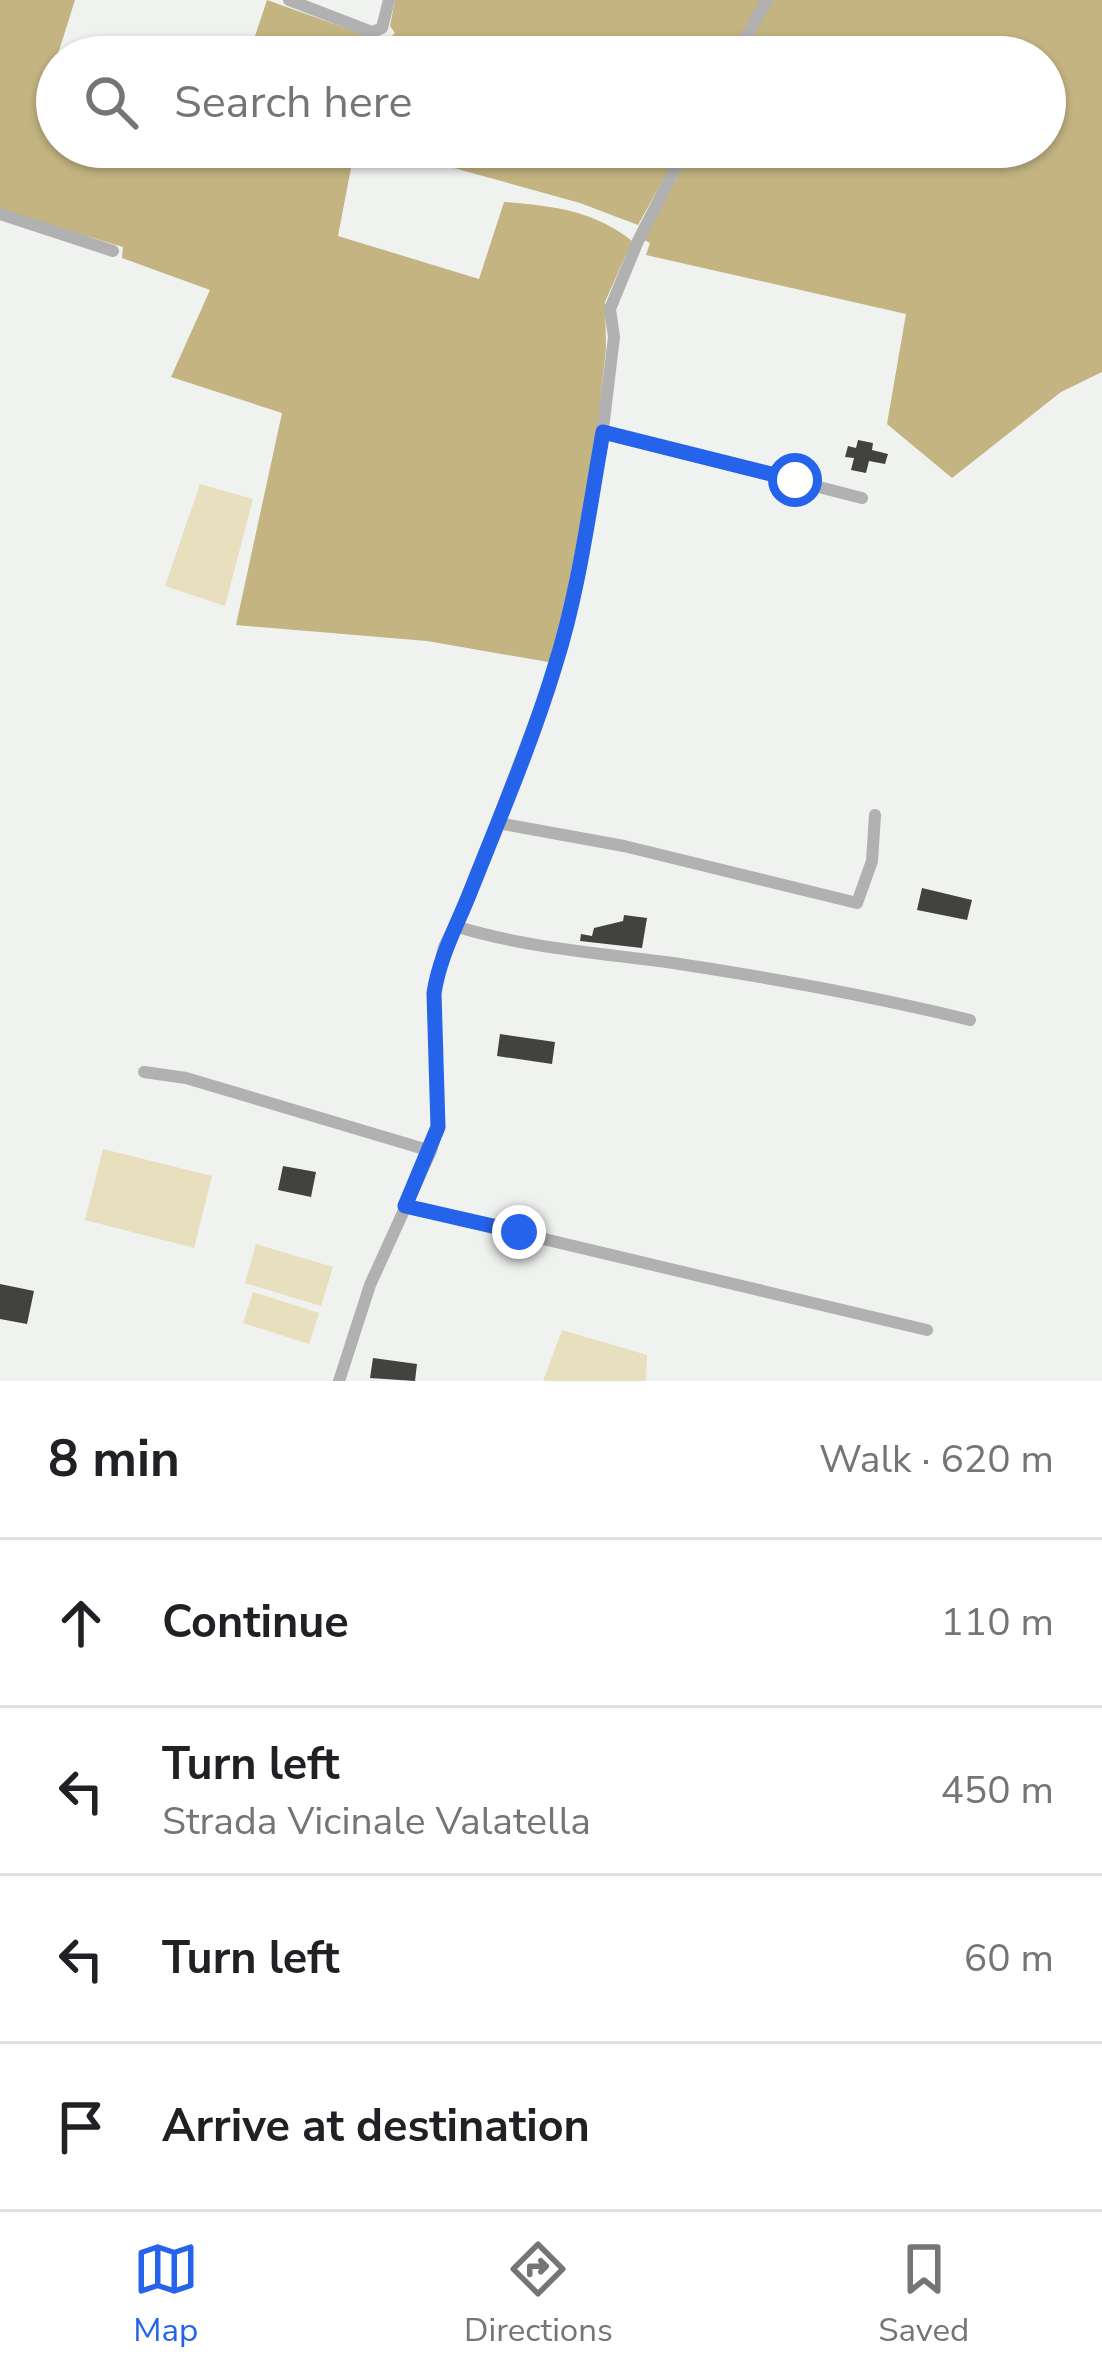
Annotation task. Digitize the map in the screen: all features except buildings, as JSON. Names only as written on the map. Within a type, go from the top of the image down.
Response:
[{"type":"street","points":[[290,0],[371,32],[382,28],[389,0]]},
{"type":"street","points":[[747,36],[767,0]]},
{"type":"street","points":[[339,1381],[370,1285],[438,1127],[434,993],[444,947],[498,823],[556,666],[603,432],[614,337],[610,309],[675,168]]},
{"type":"street","points":[[0,214],[112,250]]},
{"type":"street","points":[[603,432],[862,498]]},
{"type":"street","points":[[498,823],[624,846],[857,903],[872,861],[875,815]]},
{"type":"street","points":[[455,926],[504,940],[726,971],[912,1004],[970,1020]]},
{"type":"street","points":[[144,1072],[186,1078],[431,1151]]},
{"type":"street","points":[[405,1206],[927,1330]]},
{"type":"shaded area","points":[[0,0],[75,0],[64,36],[36,36],[36,168],[351,168],[338,236],[479,279],[504,202],[587,216],[632,241],[605,302],[606,348],[597,435],[554,663],[427,641],[236,625],[282,413],[171,377],[210,290],[122,258],[123,247],[0,210]]},
{"type":"shaded area","points":[[267,0],[368,36],[255,36]]},
{"type":"shaded area","points":[[395,0],[762,0],[742,36],[392,36],[395,33],[390,26]]},
{"type":"shaded area","points":[[773,0],[1102,0],[1102,372],[1061,392],[952,478],[887,424],[906,314],[646,255],[650,243],[644,240],[682,168],[1066,168],[1066,36],[752,36]]},
{"type":"shaded area","points":[[454,168],[669,168],[638,225],[580,203]]},
{"type":"shaded area","points":[[200,484],[253,499],[225,606],[165,586]]},
{"type":"shaded area","points":[[103,1149],[212,1176],[194,1248],[85,1220]]},
{"type":"shaded area","points":[[256,1244],[333,1267],[321,1306],[245,1283]]},
{"type":"shaded area","points":[[253,1292],[319,1313],[309,1344],[243,1323]]},
{"type":"shaded area","points":[[562,1330],[647,1355],[646,1381],[543,1381]]},
{"type":"route","points":[[519,1232],[405,1206],[438,1127],[437,974],[556,666],[603,432],[795,480]]}]
